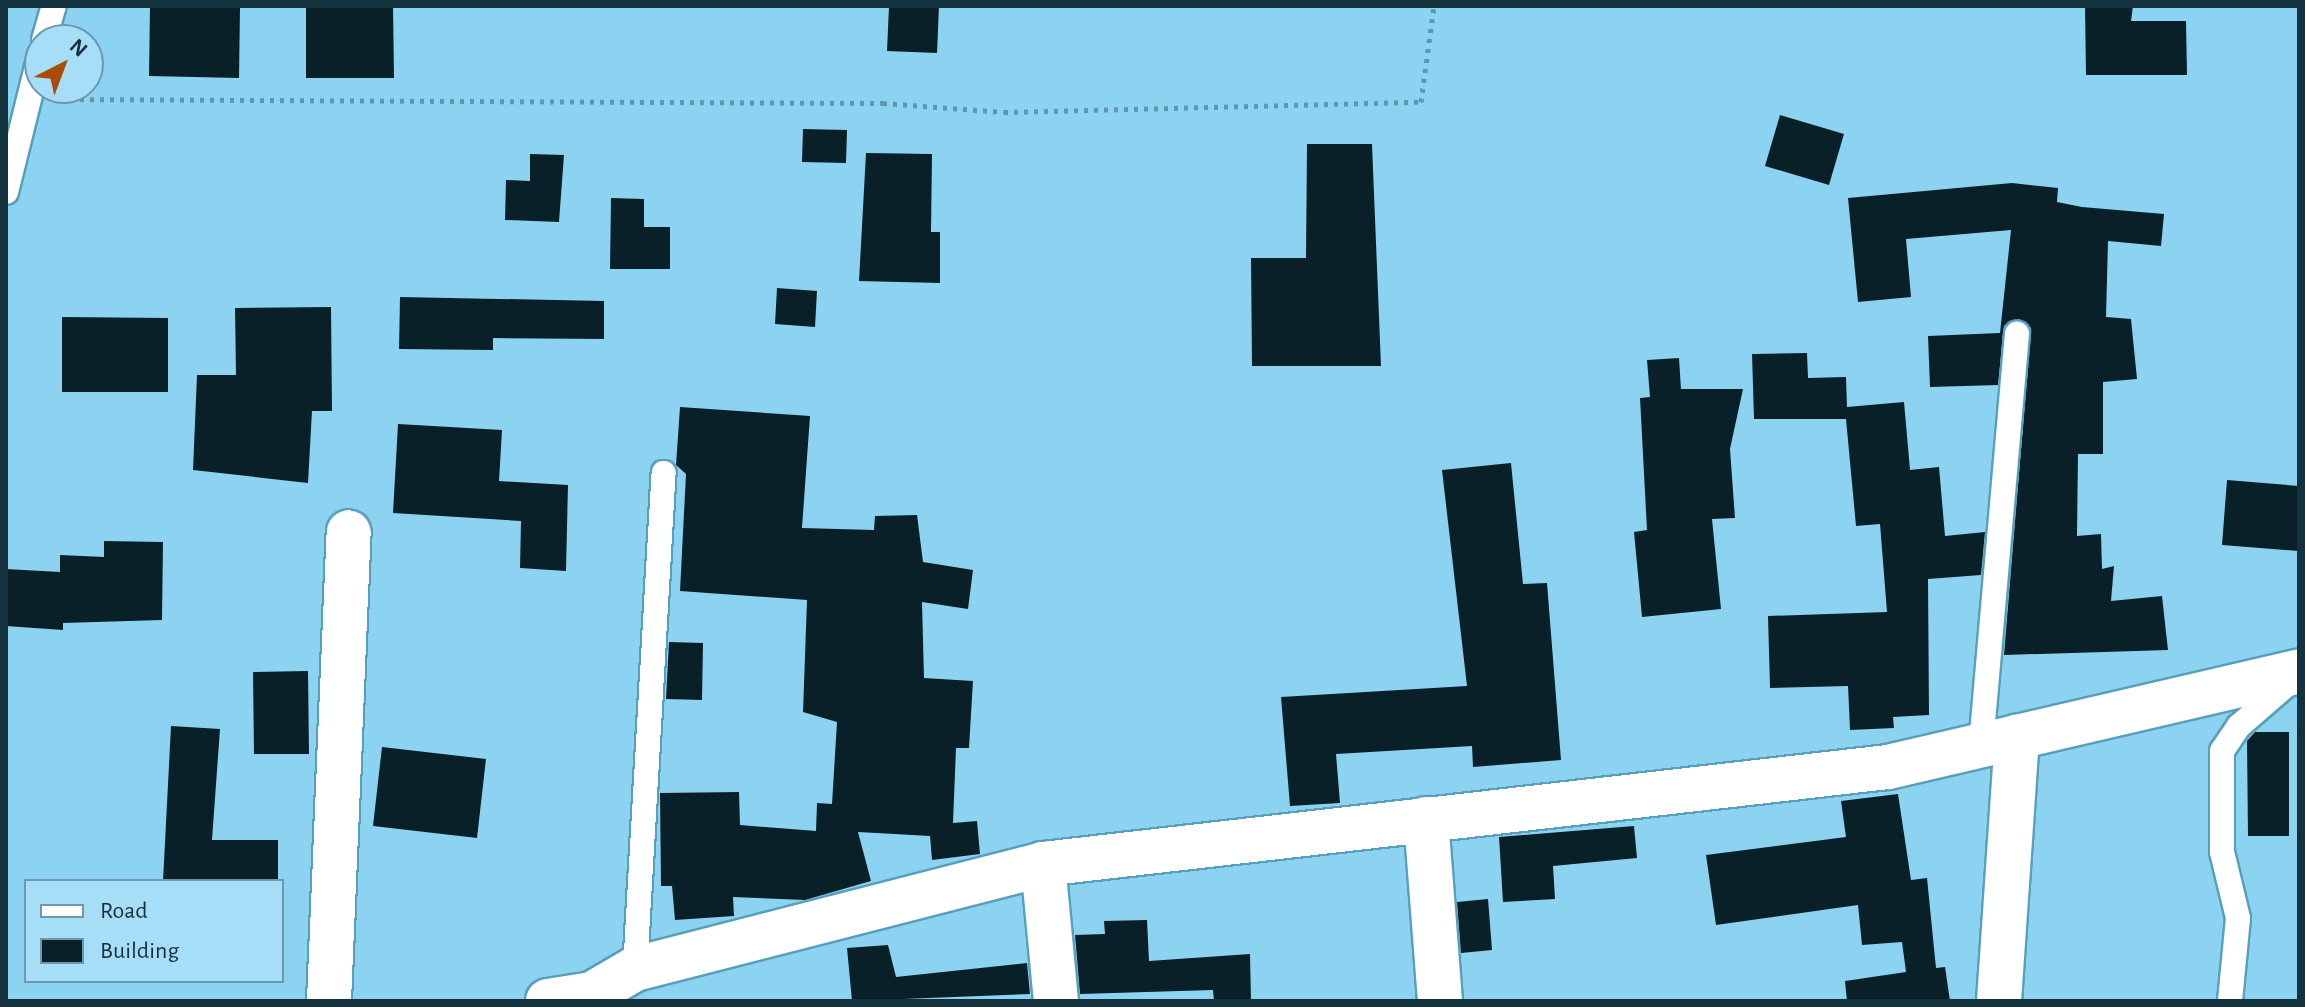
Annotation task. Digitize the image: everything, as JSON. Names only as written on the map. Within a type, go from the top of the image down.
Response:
[{"type":"street","points":[[329,1001],[349,532]]},
{"type":"street","points":[[548,1001],[593,998],[635,969],[1043,864],[1888,767],[2299,673]]},
{"type":"street","points":[[1999,741],[1999,1001]]},
{"type":"street","points":[[1426,819],[1440,1001]]},
{"type":"street","points":[[1043,864],[1056,1001]]},
{"type":"lane","points":[[6,192],[26,104]]},
{"type":"lane","points":[[1999,741],[2017,334]]},
{"type":"lane","points":[[635,969],[664,473]]},
{"type":"lane","points":[[2230,1001],[2238,918],[2222,852],[2222,751],[2239,726],[2299,673]]},
{"type":"path","points":[[104,99],[883,103],[1004,112],[1421,102],[1434,6]]},
{"type":"building","points":[[306,6],[393,6],[394,78],[306,78]]},
{"type":"building","points":[[889,6],[939,6],[937,53],[887,51]]},
{"type":"building","points":[[2085,6],[2133,6],[2131,21],[2186,21],[2187,75],[2086,75]]},
{"type":"building","points":[[150,7],[240,8],[239,78],[149,76]]},
{"type":"building","points":[[1780,115],[1844,134],[1829,185],[1765,166]]},
{"type":"building","points":[[803,129],[847,130],[846,163],[802,162]]},
{"type":"building","points":[[1307,144],[1372,144],[1381,366],[1252,366],[1251,258],[1306,258]]},
{"type":"building","points":[[866,153],[932,154],[931,232],[940,232],[940,283],[859,281]]},
{"type":"building","points":[[530,154],[564,155],[559,222],[505,220],[506,180],[530,181]]},
{"type":"building","points":[[2012,183],[2058,188],[2057,202],[2164,214],[2161,246],[2108,241],[2106,317],[2131,319],[2137,379],[2103,382],[2103,454],[2078,454],[2077,536],[2101,534],[2102,569],[2114,566],[2111,601],[2162,596],[2168,650],[2004,655],[2031,328],[2019,319],[2004,326],[1998,385],[1930,387],[1928,336],[2000,333],[2011,230],[1906,239],[1911,297],[1858,302],[1848,198]]},
{"type":"building","points":[[611,198],[644,199],[644,227],[670,227],[670,269],[610,269]]},
{"type":"building","points":[[777,288],[817,291],[815,327],[775,324]]},
{"type":"building","points":[[400,297],[604,301],[604,339],[493,338],[493,350],[399,349]]},
{"type":"building","points":[[331,307],[332,411],[312,411],[308,483],[193,470],[197,375],[236,375],[235,308]]},
{"type":"building","points":[[62,317],[168,318],[168,392],[62,392]]},
{"type":"building","points":[[1807,353],[1808,378],[1846,377],[1847,407],[1904,402],[1910,470],[1939,467],[1945,536],[1985,532],[1981,575],[1928,579],[1929,715],[1893,717],[1894,728],[1850,730],[1848,686],[1770,688],[1768,616],[1887,612],[1880,524],[1856,526],[1846,419],[1754,419],[1752,354]]},
{"type":"building","points":[[1679,358],[1681,389],[1743,389],[1730,449],[1735,518],[1712,519],[1721,609],[1642,617],[1634,532],[1647,530],[1640,398],[1650,397],[1647,360]]},
{"type":"building","points":[[680,407],[810,416],[802,528],[874,530],[875,516],[917,515],[923,562],[973,570],[968,609],[922,602],[924,678],[973,681],[969,748],[956,748],[953,823],[977,821],[980,854],[932,860],[930,836],[858,832],[871,881],[805,900],[733,897],[734,916],[675,920],[672,886],[661,886],[660,793],[739,792],[740,825],[816,831],[817,803],[832,804],[837,722],[803,712],[807,600],[680,591],[686,474],[676,465]]},
{"type":"building","points":[[398,424],[502,430],[499,481],[568,485],[566,571],[520,568],[521,521],[393,513]]},
{"type":"building","points":[[1511,463],[1523,584],[1547,583],[1561,760],[1473,767],[1472,746],[1336,754],[1340,803],[1290,806],[1281,697],[1467,686],[1442,470]]},
{"type":"building","points":[[2227,480],[2299,486],[2299,551],[2222,545]]},
{"type":"building","points":[[104,541],[163,542],[162,620],[63,623],[63,630],[6,626],[6,569],[60,572],[60,555],[104,557]]},
{"type":"building","points":[[669,642],[703,643],[702,700],[666,699]]},
{"type":"building","points":[[308,671],[309,754],[254,754],[253,672]]},
{"type":"building","points":[[171,726],[220,729],[212,840],[278,840],[278,879],[163,879]]},
{"type":"building","points":[[2255,732],[2289,732],[2289,836],[2248,836],[2247,741]]},
{"type":"building","points":[[382,747],[486,759],[477,838],[373,826]]},
{"type":"building","points":[[1898,794],[1911,880],[1927,878],[1936,968],[1945,967],[1950,1001],[1847,1001],[1845,981],[1906,972],[1902,942],[1862,945],[1858,905],[1716,925],[1706,855],[1846,837],[1841,801]]},
{"type":"building","points":[[1634,826],[1637,858],[1553,866],[1555,899],[1503,902],[1499,837]]},
{"type":"building","points":[[1488,899],[1492,950],[1461,953],[1457,902]]},
{"type":"building","points":[[1147,920],[1149,961],[1250,954],[1251,1001],[1214,1001],[1213,990],[1080,994],[1075,935],[1105,934],[1104,921]]},
{"type":"building","points":[[888,945],[896,977],[1027,963],[1030,994],[852,1001],[847,948]]}]
